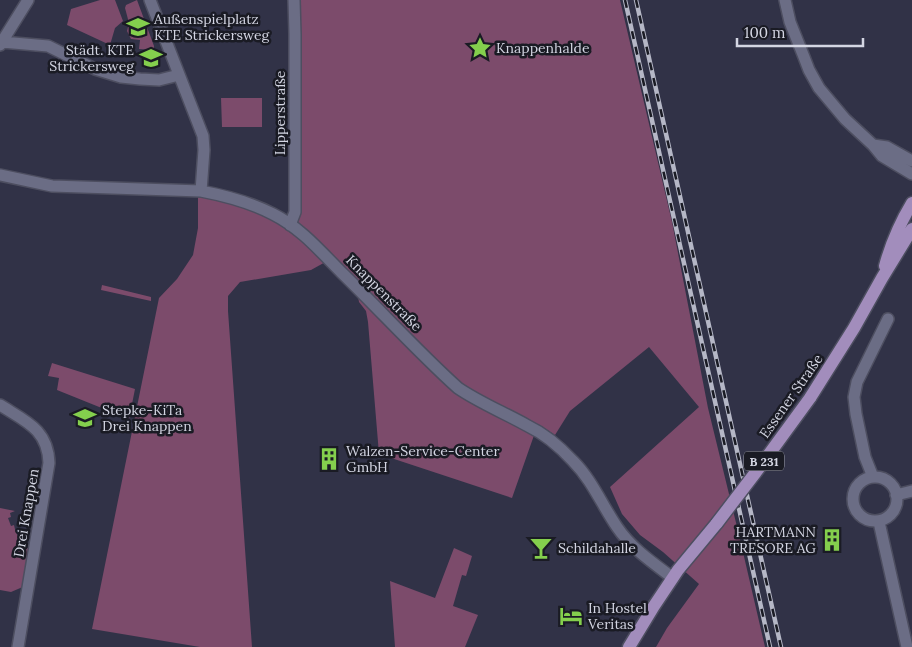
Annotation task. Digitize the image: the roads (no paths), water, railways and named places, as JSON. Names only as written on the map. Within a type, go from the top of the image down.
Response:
[{"type":"main road","name":"Essener Straße","points":[[882,278],[897,230],[912,203]]},
{"type":"main road","name":"Essener Straße","points":[[629,647],[678,570],[756,472],[810,398],[912,229]]},
{"type":"street","points":[[28,0],[1,44],[48,46],[95,69],[121,77],[159,80],[179,75]]},
{"type":"street","points":[[150,0],[204,141],[202,192]]},
{"type":"street","name":"Lipperstraße","points":[[290,224],[295,212],[294,0]]},
{"type":"street","points":[[785,0],[790,22],[809,70],[820,88],[845,120],[873,145],[882,156],[912,174]]},
{"type":"street","points":[[873,145],[887,147],[912,162]]},
{"type":"street","name":"Knappenstraße","points":[[0,175],[52,186],[202,192],[250,203],[274,214],[290,224],[326,256],[458,388],[485,404],[530,426],[543,434],[567,455],[593,486],[617,528],[628,542],[673,578]]},
{"type":"street","points":[[873,477],[865,457],[854,397],[857,382],[888,319]]},
{"type":"street","name":"Drei Knappen","points":[[0,405],[28,422],[37,430],[44,440],[49,458],[18,647]]},
{"type":"street","points":[[873,477],[886,480],[892,486],[896,495],[896,506],[892,513],[879,522],[860,516],[852,501],[857,486],[863,480],[873,477]]},
{"type":"street","points":[[896,495],[912,491]]},
{"type":"street","points":[[879,522],[907,647]]},
{"type":"railway","points":[[625,0],[770,647]]},
{"type":"railway","points":[[636,0],[781,647]]},
{"type":"place","name":"Außenspielplatz KTE Strickersweg","points":[[138,27]]},
{"type":"place","name":"Knappenhalde","points":[[480,48]]},
{"type":"place","name":"Städt. KTE Strickersweg","points":[[151,58]]},
{"type":"place","name":"Stepke-KiTa Drei Knappen","points":[[85,418]]},
{"type":"place","name":"Walzen-Service-Center GmbH","points":[[329,459]]},
{"type":"place","name":"HARTMANN TRESORE AG","points":[[832,540]]},
{"type":"place","name":"Schildahalle","points":[[541,548]]},
{"type":"place","name":"In Hostel Veritas","points":[[571,616]]}]
